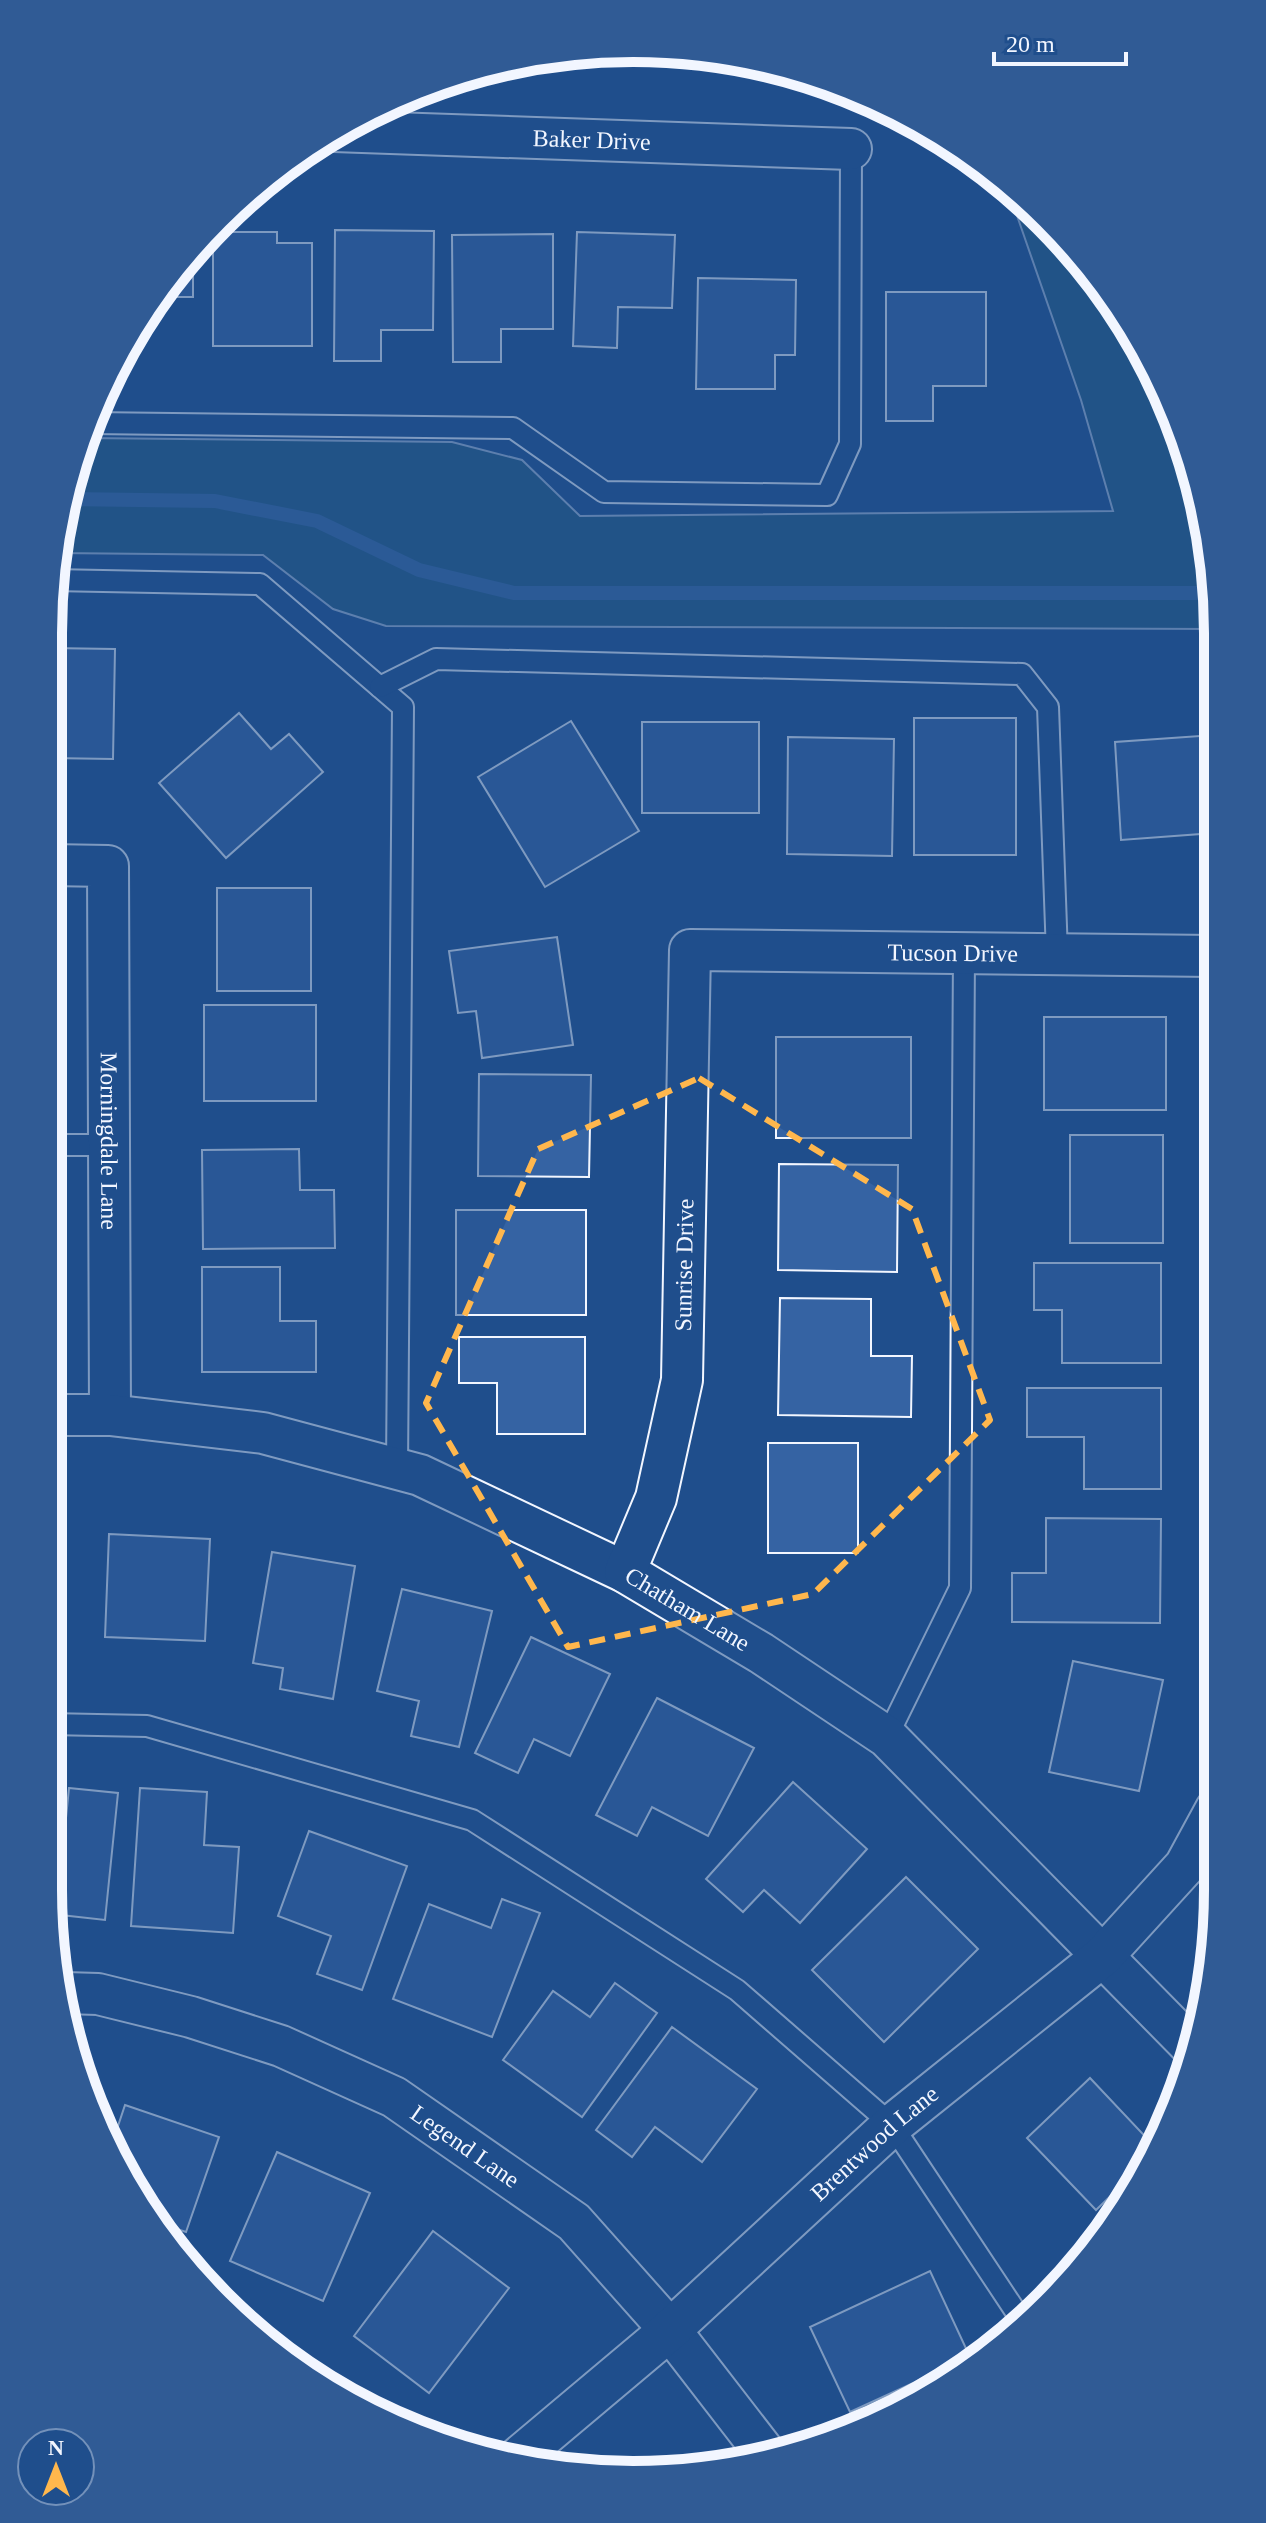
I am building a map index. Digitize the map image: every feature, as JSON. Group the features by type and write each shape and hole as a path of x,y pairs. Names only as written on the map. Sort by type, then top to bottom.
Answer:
{"street":[{"name":"Baker Drive","path":"360,132 851,149"},
{"name":"Morningdale Lane","path":"62,865 108,866 110,1415"},
{"name":"Tucson Drive","path":"690,950 1204,956"},
{"name":"Sunrise Drive","path":"625,1572 656,1498 682,1380 690,950"},
{"name":"Chatham Lane","path":"62,1415 110,1415 263,1433 420,1475 625,1572 761,1653 887,1737 1185,2039"},
{"name":"Brentwood Lane","path":"526,2451 670,2330 892,2125 1103,1956 1185,1866 1204,1831"},
{"name":"Legend Lane","path":"72,1993 98,1994 191,2017 281,2046 394,2097 574,2222 670,2330 760,2447"}],"lane":[{"path":"102,423 513,428 604,492 827,495 850,444 851,149"},
{"path":"65,580 260,584 403,707 397,1469"},
{"path":"380,687 436,659 1022,674 1048,707 1057,954"},
{"path":"887,1737 960,1588 964,953"},
{"path":"62,1145 109,1145"},
{"path":"62,1724 147,1726 472,1820 737,1990 892,2125 1016,2312"}],"highlighted area":[{"path":"699,1078 912,1209 990,1420 813,1594 568,1647 426,1403 538,1149"}],"shaded area":[{"path":"1015,209 1037,229 1086,285 1128,348 1161,414 1185,485 1193,522 1203,596 1204,629 386,626 333,609 263,555 68,553 81,485 96,438 452,442 522,460 580,516 1113,511 1081,400"}],"building":[{"path":"335,230 434,231 433,330 381,330 381,361 334,361"},
{"path":"226,232 277,232 277,243 312,243 312,346 213,346 213,247"},
{"path":"577,232 675,235 672,308 618,307 617,348 573,346"},
{"path":"553,234 553,329 501,329 501,362 453,362 452,235"},
{"path":"193,270 193,297 171,297"},
{"path":"698,278 796,280 795,355 775,355 775,389 696,389"},
{"path":"886,292 986,292 986,386 933,386 933,421 886,421"},
{"path":"62,648 115,649 113,759 62,758"},
{"path":"239,713 271,749 289,734 323,772 226,858 159,783"},
{"path":"914,718 1016,718 1016,855 914,855"},
{"path":"571,721 639,831 545,887 478,777"},
{"path":"642,722 759,722 759,813 642,813"},
{"path":"1204,736 1204,834 1121,840 1115,742"},
{"path":"788,737 894,739 892,856 787,854"},
{"path":"217,888 311,888 311,991 217,991"},
{"path":"557,937 573,1045 482,1058 476,1011 458,1013 449,951"},
{"path":"204,1005 316,1005 316,1101 204,1101"},
{"path":"1044,1017 1166,1017 1166,1110 1044,1110"},
{"path":"776,1037 911,1037 911,1138 776,1138"},
{"path":"479,1074 591,1075 589,1177 478,1176"},
{"path":"1070,1135 1163,1135 1163,1243 1070,1243"},
{"path":"299,1149 300,1190 334,1190 335,1248 203,1249 202,1150"},
{"path":"779,1164 898,1165 897,1272 778,1270"},
{"path":"456,1210 586,1210 586,1315 456,1315"},
{"path":"1034,1263 1161,1263 1161,1363 1062,1363 1062,1310 1034,1310"},
{"path":"202,1267 280,1267 280,1321 316,1321 316,1372 202,1372"},
{"path":"780,1298 871,1299 871,1356 912,1356 911,1417 778,1415"},
{"path":"459,1337 585,1337 585,1434 497,1434 497,1383 459,1383"},
{"path":"1027,1388 1161,1388 1161,1489 1084,1489 1084,1437 1027,1437"},
{"path":"768,1443 858,1443 858,1553 768,1553"},
{"path":"1046,1518 1161,1519 1160,1623 1012,1622 1012,1573 1046,1573"},
{"path":"109,1534 210,1539 205,1641 105,1637"},
{"path":"272,1552 355,1566 333,1699 280,1689 283,1668 253,1663"},
{"path":"402,1589 492,1611 459,1747 411,1736 419,1701 377,1691"},
{"path":"531,1637 610,1674 570,1756 534,1739 518,1773 475,1753"},
{"path":"1073,1661 1163,1680 1139,1791 1049,1772"},
{"path":"657,1698 754,1748 708,1836 652,1807 637,1836 596,1815"},
{"path":"793,1782 867,1849 800,1923 764,1890 743,1912 706,1879"},
{"path":"69,1788 118,1793 105,1920 63,1915 62,1828 65,1828"},
{"path":"140,1788 207,1792 204,1845 239,1847 233,1933 131,1926"},
{"path":"309,1831 407,1866 362,1990 317,1974 331,1936 278,1916"},
{"path":"906,1877 978,1949 884,2042 812,1970"},
{"path":"502,1899 540,1913 492,2037 393,1999 429,1904 491,1928"},
{"path":"615,1983 657,2013 582,2117 503,2060 553,1991 590,2017"},
{"path":"672,2027 757,2089 702,2162 655,2127 632,2157 596,2130"},
{"path":"1090,2078 1147,2139 1123,2184 1096,2210 1027,2138"},
{"path":"125,2105 219,2137 186,2232 173,2228 158,2207 116,2132"},
{"path":"277,2152 370,2193 323,2301 230,2261"},
{"path":"433,2231 509,2288 429,2393 354,2336"},
{"path":"930,2271 968,2352 943,2369 850,2412 810,2327"}],"waterway":[{"path":"78,499 215,501 317,521 419,570 514,593 1203,593"}]}
